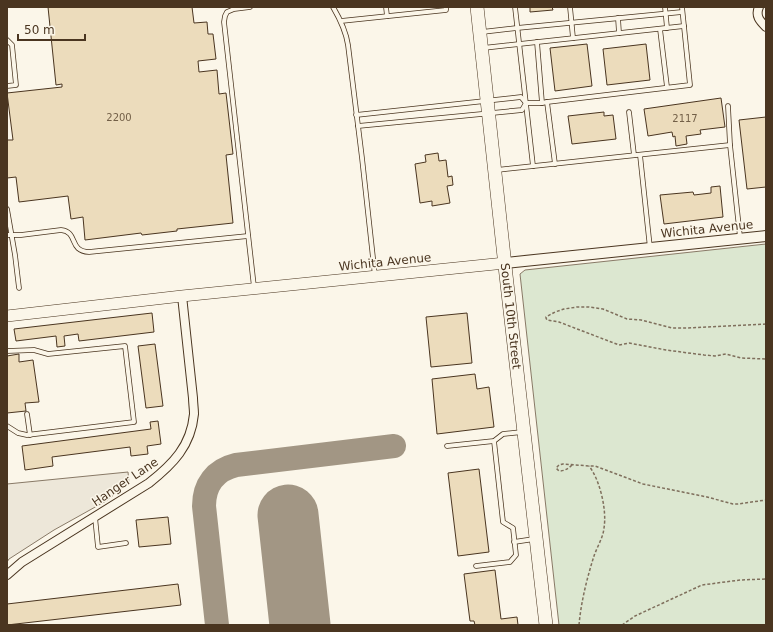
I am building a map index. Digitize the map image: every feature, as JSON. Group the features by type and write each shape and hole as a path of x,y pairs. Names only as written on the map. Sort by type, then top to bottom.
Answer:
{"main road":[{"name":"South 10th Street","path":"477,7 504,263 546,625"},
{"name":"Wichita Avenue","path":"7,316 182,296 504,263"}],"street":[{"path":"759,7 757,11 759,20 766,27"},
{"name":"Wichita Avenue","path":"504,263 766,236"},
{"name":"Hanger Lane","path":"7,576 22,562 149,483 167,468 180,454 189,434 194,414 182,296"}],"lane":[{"path":"250,7 234,9 227,12 224,22 254,289"},
{"path":"332,7 341,21 347,40 375,276"},
{"path":"386,7 387,16"},
{"path":"341,21 446,10 446,7"},
{"path":"515,7 533,166"},
{"path":"570,7 573,38"},
{"path":"665,7 667,28"},
{"path":"479,33 666,13 682,9 690,85 526,103"},
{"path":"618,18 619,33"},
{"path":"481,48 684,26"},
{"path":"660,29 667,88"},
{"path":"7,40 12,45 16,85 7,86"},
{"path":"537,42 555,164"},
{"path":"358,126 488,107 521,97 526,103"},
{"path":"356,115 488,107 522,110 526,103"},
{"path":"728,106 730,145 740,239"},
{"path":"629,112 634,155"},
{"path":"495,170 730,145"},
{"path":"640,155 650,248"},
{"path":"7,212 9,234 19,288"},
{"path":"9,234 21,235 65,230 71,234 77,248 84,252 248,236"},
{"path":"7,351 34,350 48,354 125,346 134,422 30,435 18,433 7,426"},
{"path":"27,414 30,435"},
{"path":"447,446 494,441 504,434 524,432"},
{"path":"476,566 510,562 516,555 513,528 503,522 494,441"},
{"path":"95,516 98,547 126,544"},
{"path":"514,542 536,539"}],"path":[{"path":"766,324 672,328 641,320 627,319 603,309 589,307 577,307 559,311 546,318 547,320 559,322 620,345 629,343 704,355 715,356 726,354 741,358 766,359"},
{"path":"572,465 559,472 556,468 559,465 572,465 595,466 643,484 733,504 766,500"},
{"path":"579,625 591,564 604,527 604,510 601,494 595,476 589,466"},
{"path":"622,625 635,616 702,585 740,580 766,579"}],"green space":[{"path":"766,244 766,625 559,625 520,274 525,270"}],"shaded area":[{"path":"128,472 129,483 106,501 54,530 9,559 7,562 7,484"}],"building":[{"path":"48,7 192,7 194,23 207,22 208,34 213,34 216,59 198,61 199,72 217,70 219,94 226,93 233,154 226,155 233,223 177,229 177,231 142,235 141,233 85,240 83,217 71,219 68,196 19,202 16,177 7,178 7,140 13,140 7,93 62,87 62,84 56,85"},
{"path":"530,7 552,7 553,10 530,12"},
{"path":"587,44 592,86 555,91 550,48"},
{"path":"646,44 650,80 607,85 603,49"},
{"path":"721,98 725,127 700,130 701,134 686,136 687,144 676,146 675,136 673,137 672,132 648,136 644,109"},
{"path":"604,112 604,116 613,115 616,139 572,144 568,116"},
{"path":"766,117 766,187 747,189 739,120"},
{"path":"438,153 439,161 446,160 448,177 452,176 453,185 447,186 450,203 432,206 432,201 420,203 415,164 426,162 425,155"},
{"path":"720,186 723,217 664,224 660,195 693,192 694,195 711,193 711,187"},
{"path":"152,313 154,332 79,341 78,334 64,336 65,346 57,347 56,336 16,341 14,329"},
{"path":"467,313 472,363 431,367 426,317"},
{"path":"155,344 163,406 146,408 138,346"},
{"path":"19,354 19,362 33,360 39,402 25,403 26,411 7,413 7,356"},
{"path":"475,374 477,389 489,387 494,427 437,434 432,379"},
{"path":"158,421 161,444 147,446 148,454 131,456 130,447 52,457 53,466 25,470 22,446 151,429 150,422"},
{"path":"479,469 489,552 458,556 448,473"},
{"path":"168,517 171,544 139,547 136,520"},
{"path":"495,570 501,619 517,617 518,625 475,625 474,621 470,621 464,574"},
{"path":"178,584 181,605 7,625 7,604"}],"taxiway":[{"path":"217,625 204,506 206,491 212,480 222,471 236,465 394,446"}],"runway":[{"path":"288,515 300,625"}]}
